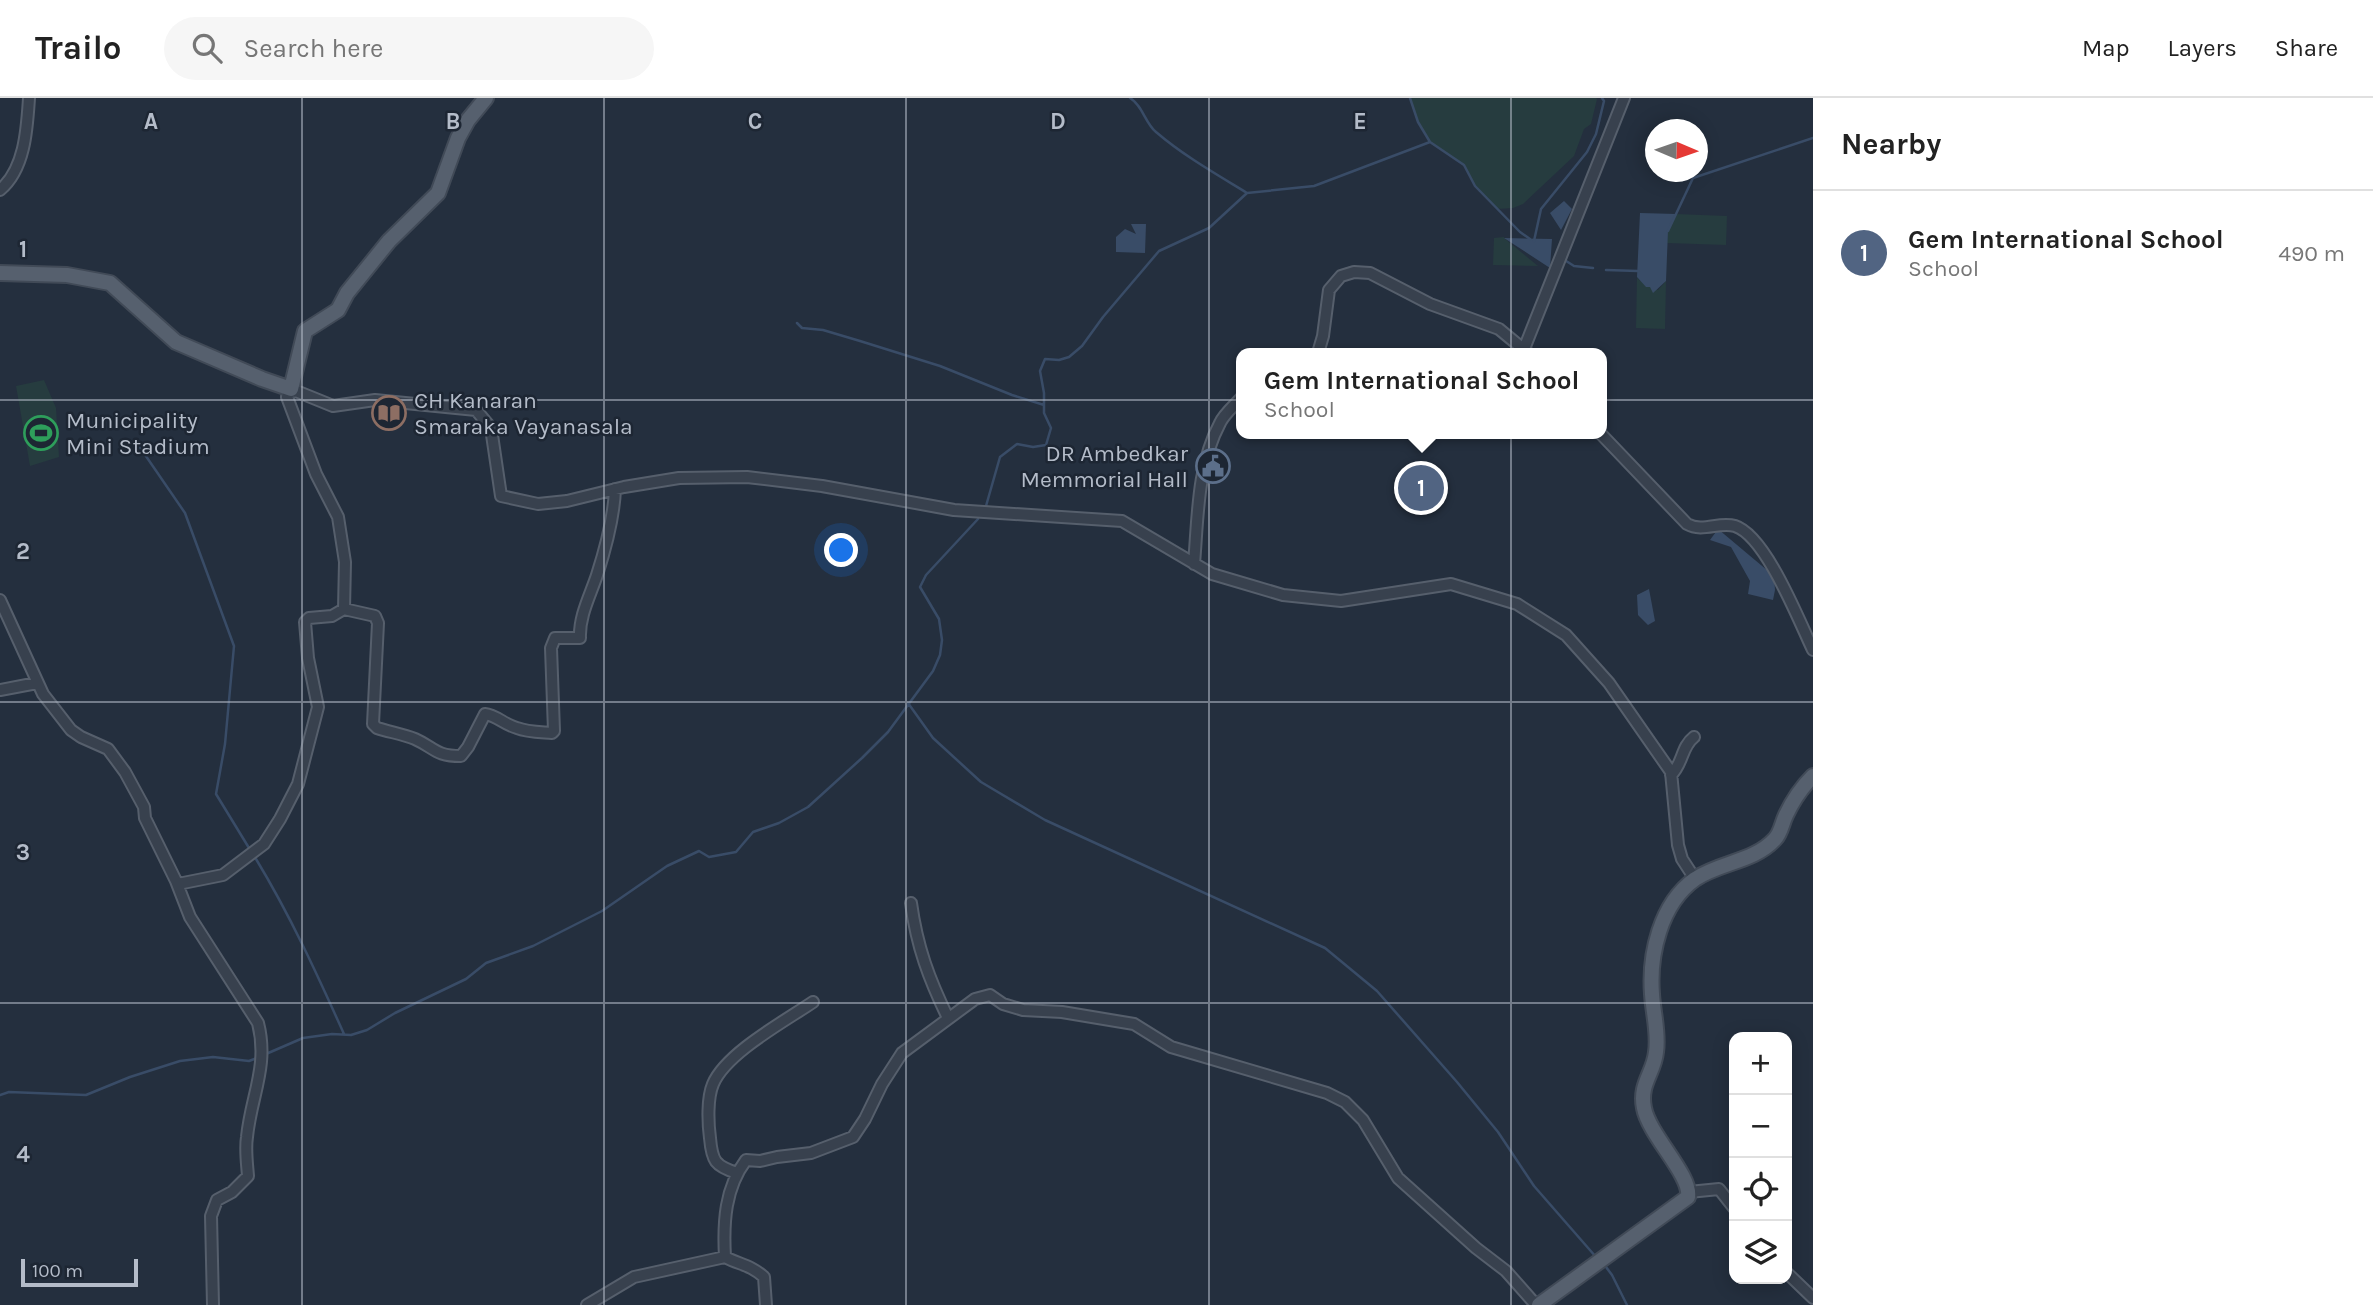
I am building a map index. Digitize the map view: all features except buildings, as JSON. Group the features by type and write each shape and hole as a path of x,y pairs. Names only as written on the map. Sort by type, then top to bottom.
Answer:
{"main road":[{"path":"0,273 67,275 110,283 176,342 291,389 305,331 338,310 347,293 389,241 438,193 457,138 486,98"},
{"path":"1537,1305 1685,1200 1689,1192 1682,1174 1659,1143 1644,1110 1644,1084 1657,1049 1651,967 1658,938 1666,915 1679,895 1695,879 1760,852 1777,837 1800,789 1813,776"}],"street":[{"path":"0,190 10,181 22,153 30,98"},
{"path":"1527,348 1624,98"},
{"path":"1319,348 1328,290 1341,276 1354,272 1370,273 1430,304 1499,329 1522,348"},
{"path":"344,609 345,562 338,517 316,474 302,438 287,397 291,389 333,406 375,400 476,411 491,428 501,496 538,504 567,501 679,478 747,477 822,486 954,510 1122,521 1212,574 1283,596 1341,601 1451,584 1517,604 1566,635 1609,683 1671,775 1678,845 1682,859 1695,879"},
{"path":"1194,564 1202,476 1207,455 1220,421 1236,403"},
{"path":"1606,439 1688,524 1704,528 1733,525 1741,528 1768,557 1813,650"},
{"path":"178,884 223,875 264,844 298,784 318,707 308,658 305,622 309,618 332,616 344,609 375,616 378,623 373,724 377,728 416,739 430,750 446,756 461,756 485,714 491,714 502,723 519,729 552,733 554,714 551,648 555,638 580,638 584,608 597,574 614,513 615,489"},
{"path":"0,600 43,694 71,730 108,749 125,772 144,807 145,818 178,884 190,917 258,1023 263,1043 259,1080 246,1138 248,1175 232,1192 217,1200 211,1216 213,1305"},
{"path":"0,690 37,683"},
{"path":"1671,775 1680,764 1686,745 1694,737"},
{"path":"911,903 921,956 948,1018"},
{"path":"725,1256 723,1229 730,1189 746,1160 760,1161 811,1153 853,1137 902,1053 975,999 990,995 1003,1004 1023,1010 1062,1012 1134,1024 1171,1048 1327,1093 1345,1102 1363,1119 1398,1178 1476,1248 1506,1271 1537,1305"},
{"path":"737,1173 722,1168 713,1158 709,1135 712,1084 733,1057 813,1002"},
{"path":"1689,1192 1719,1189 1729,1202"},
{"path":"587,1305 634,1277 725,1256 735,1262 751,1265 764,1276 766,1305"},
{"path":"1792,1278 1813,1298"}],"green space":[{"path":"1410,98 1597,99 1591,124 1584,129 1574,156 1523,204 1497,209 1475,186 1464,165 1430,142 1418,122"},
{"path":"1676,214 1727,216 1726,245 1667,243 1668,231"},
{"path":"1504,237 1538,266 1493,265 1494,238"},
{"path":"1637,277 1658,290 1666,281 1665,329 1636,328"},
{"name":"Municipality Mini Stadium","path":"44,380 56,408 59,457 30,466 16,386"}],"water":[{"path":"1564,201 1572,209 1561,230 1550,213"},
{"path":"1640,213 1676,214 1668,231 1666,281 1653,293 1650,287 1646,287 1637,277"},
{"path":"1131,224 1146,224 1145,253 1116,252 1116,237 1125,229 1136,234"},
{"path":"1504,238 1552,239 1550,268"},
{"path":"1718,529 1774,576 1773,600 1748,594 1750,581 1731,547 1710,540"},
{"path":"1649,589 1655,621 1648,625 1638,615 1637,595"}],"waterway":[{"path":"1130,98 1138,105 1152,128 1167,141 1247,193"},
{"path":"1410,98 1418,122 1430,142"},
{"path":"1534,241 1541,209 1587,152 1596,134 1604,101 1602,98"},
{"path":"1668,231 1693,178 1813,138"},
{"path":"986,506 1000,457 1017,444 1033,447 1046,445 1051,428 1044,413 1040,371 1045,359 1059,360 1069,357 1082,346 1159,251 1209,228 1247,193 1314,186 1430,142 1464,165 1475,186 1530,239"},
{"path":"1563,259 1574,266 1593,268"},
{"path":"1606,270 1638,271"},
{"path":"797,323 802,328 823,330 940,366 1044,405"},
{"path":"139,446 185,513 234,646 225,744 216,794 249,848"},
{"path":"266,1054 303,1038 332,1034 351,1035 367,1030 395,1013 466,979 486,963 533,946 602,911 667,866 699,851 709,857 736,852 753,832 779,823 808,807 888,732 933,671 940,655 942,640 939,619 920,587 926,575 978,519"},
{"path":"908,703 933,738 981,782 1045,820 1325,948 1377,991 1457,1082 1498,1132 1534,1186 1596,1257"},
{"path":"256,859 292,923 344,1034"},
{"path":"0,1095 9,1092 86,1095 180,1061 213,1057 249,1061 257,1058"},
{"path":"1606,1267 1627,1305"}],"place":[{"name":"CH Kanaran Smaraka Vayanasala","path":"389,413"},
{"name":"Municipality Mini Stadium","path":"41,433"},
{"name":"DR Ambedkar Memmorial Hall","path":"1213,466"},
{"name":"Gem International School","path":"1421,488"}]}
